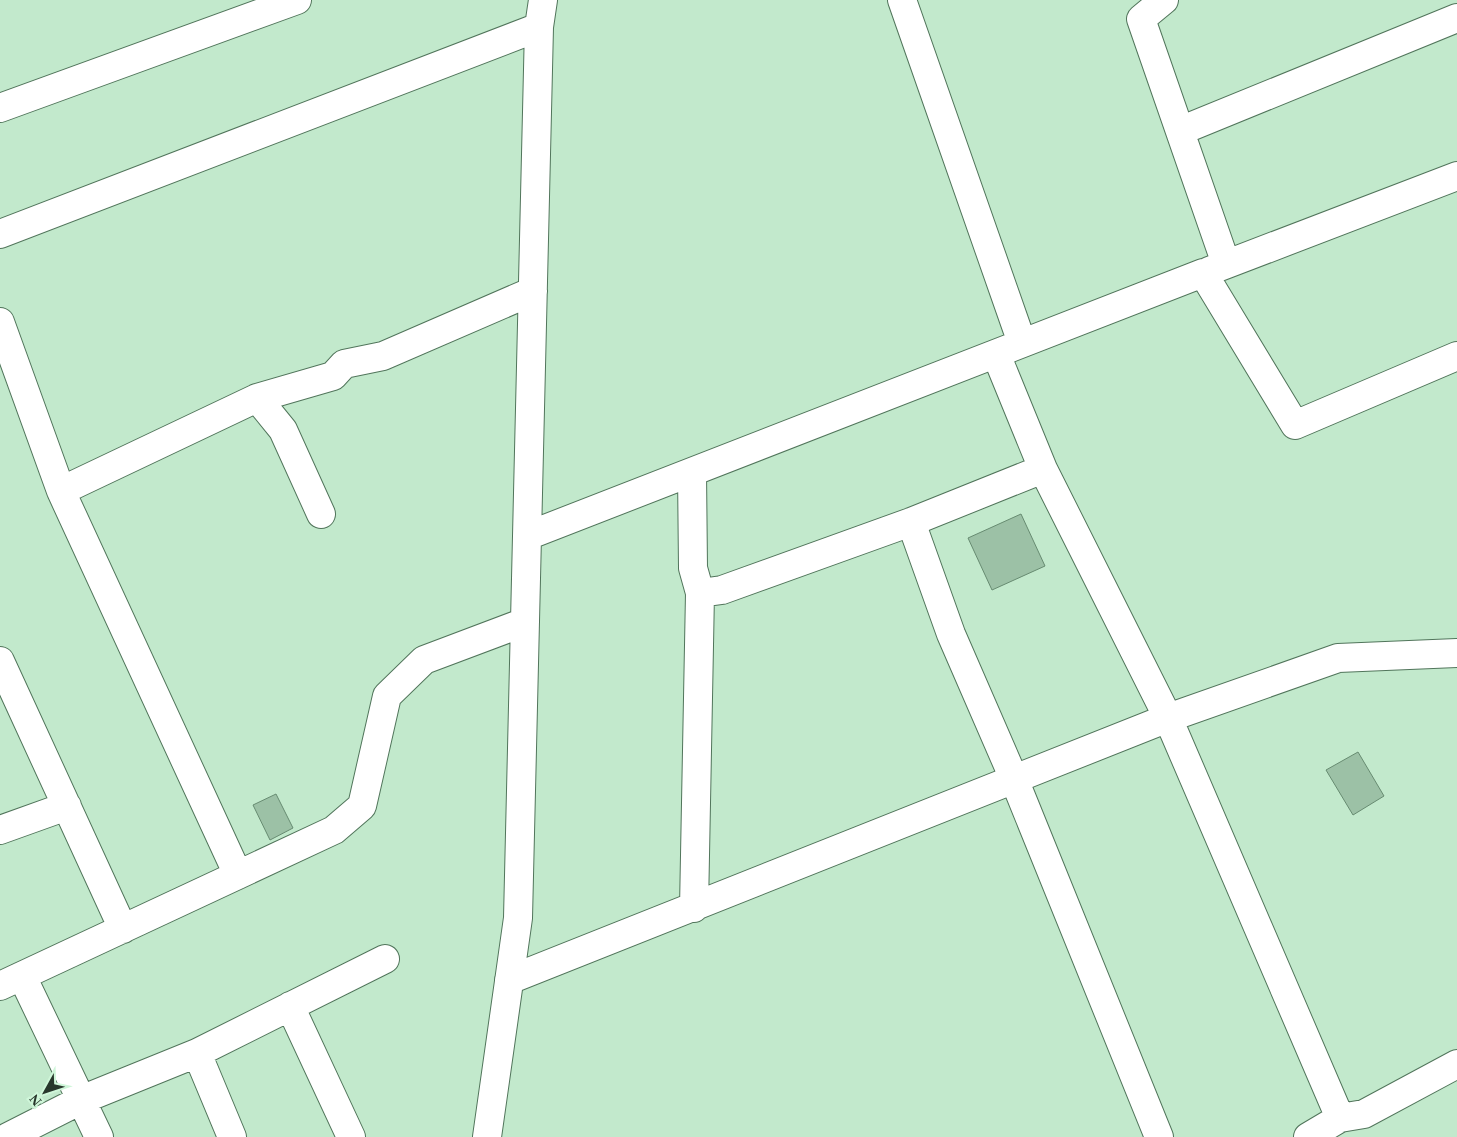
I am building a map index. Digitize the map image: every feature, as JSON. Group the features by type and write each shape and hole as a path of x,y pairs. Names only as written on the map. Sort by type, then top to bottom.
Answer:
{"street":[{"path":"0,108 297,0"},
{"path":"487,1137 518,918 539,27 542,0"},
{"path":"902,0 1022,343"},
{"path":"1164,0 1141,19 1180,132 1215,269 1295,425 1457,356"},
{"path":"1180,132 1457,18"},
{"path":"0,234 539,27"},
{"path":"527,536 1457,176"},
{"path":"61,491 257,398 333,376 344,364 384,356 533,291"},
{"path":"0,322 61,491 238,875"},
{"path":"996,354 1043,469 1168,718 1340,1118"},
{"path":"257,398 283,430 321,514"},
{"path":"700,593 722,590 911,522 1043,469"},
{"path":"692,472 693,568 700,593 694,908"},
{"path":"911,522 950,634 1014,778 1159,1137"},
{"path":"99,1137 82,1100 11,981 334,830 362,806 386,696 424,660 525,622"},
{"path":"509,980 1168,718 1338,658 1457,652"},
{"path":"0,661 123,928"},
{"path":"0,830 67,806"},
{"path":"8,1137 82,1100 197,1053 385,959"},
{"path":"290,1006 350,1137"},
{"path":"197,1053 232,1137"},
{"path":"1308,1137 1340,1118 1364,1114 1457,1064"}],"building":[{"path":"1021,514 1045,566 992,590 968,538"},
{"path":"1358,752 1384,796 1353,815 1326,770"},
{"path":"276,794 293,828 270,840 253,805"}]}
